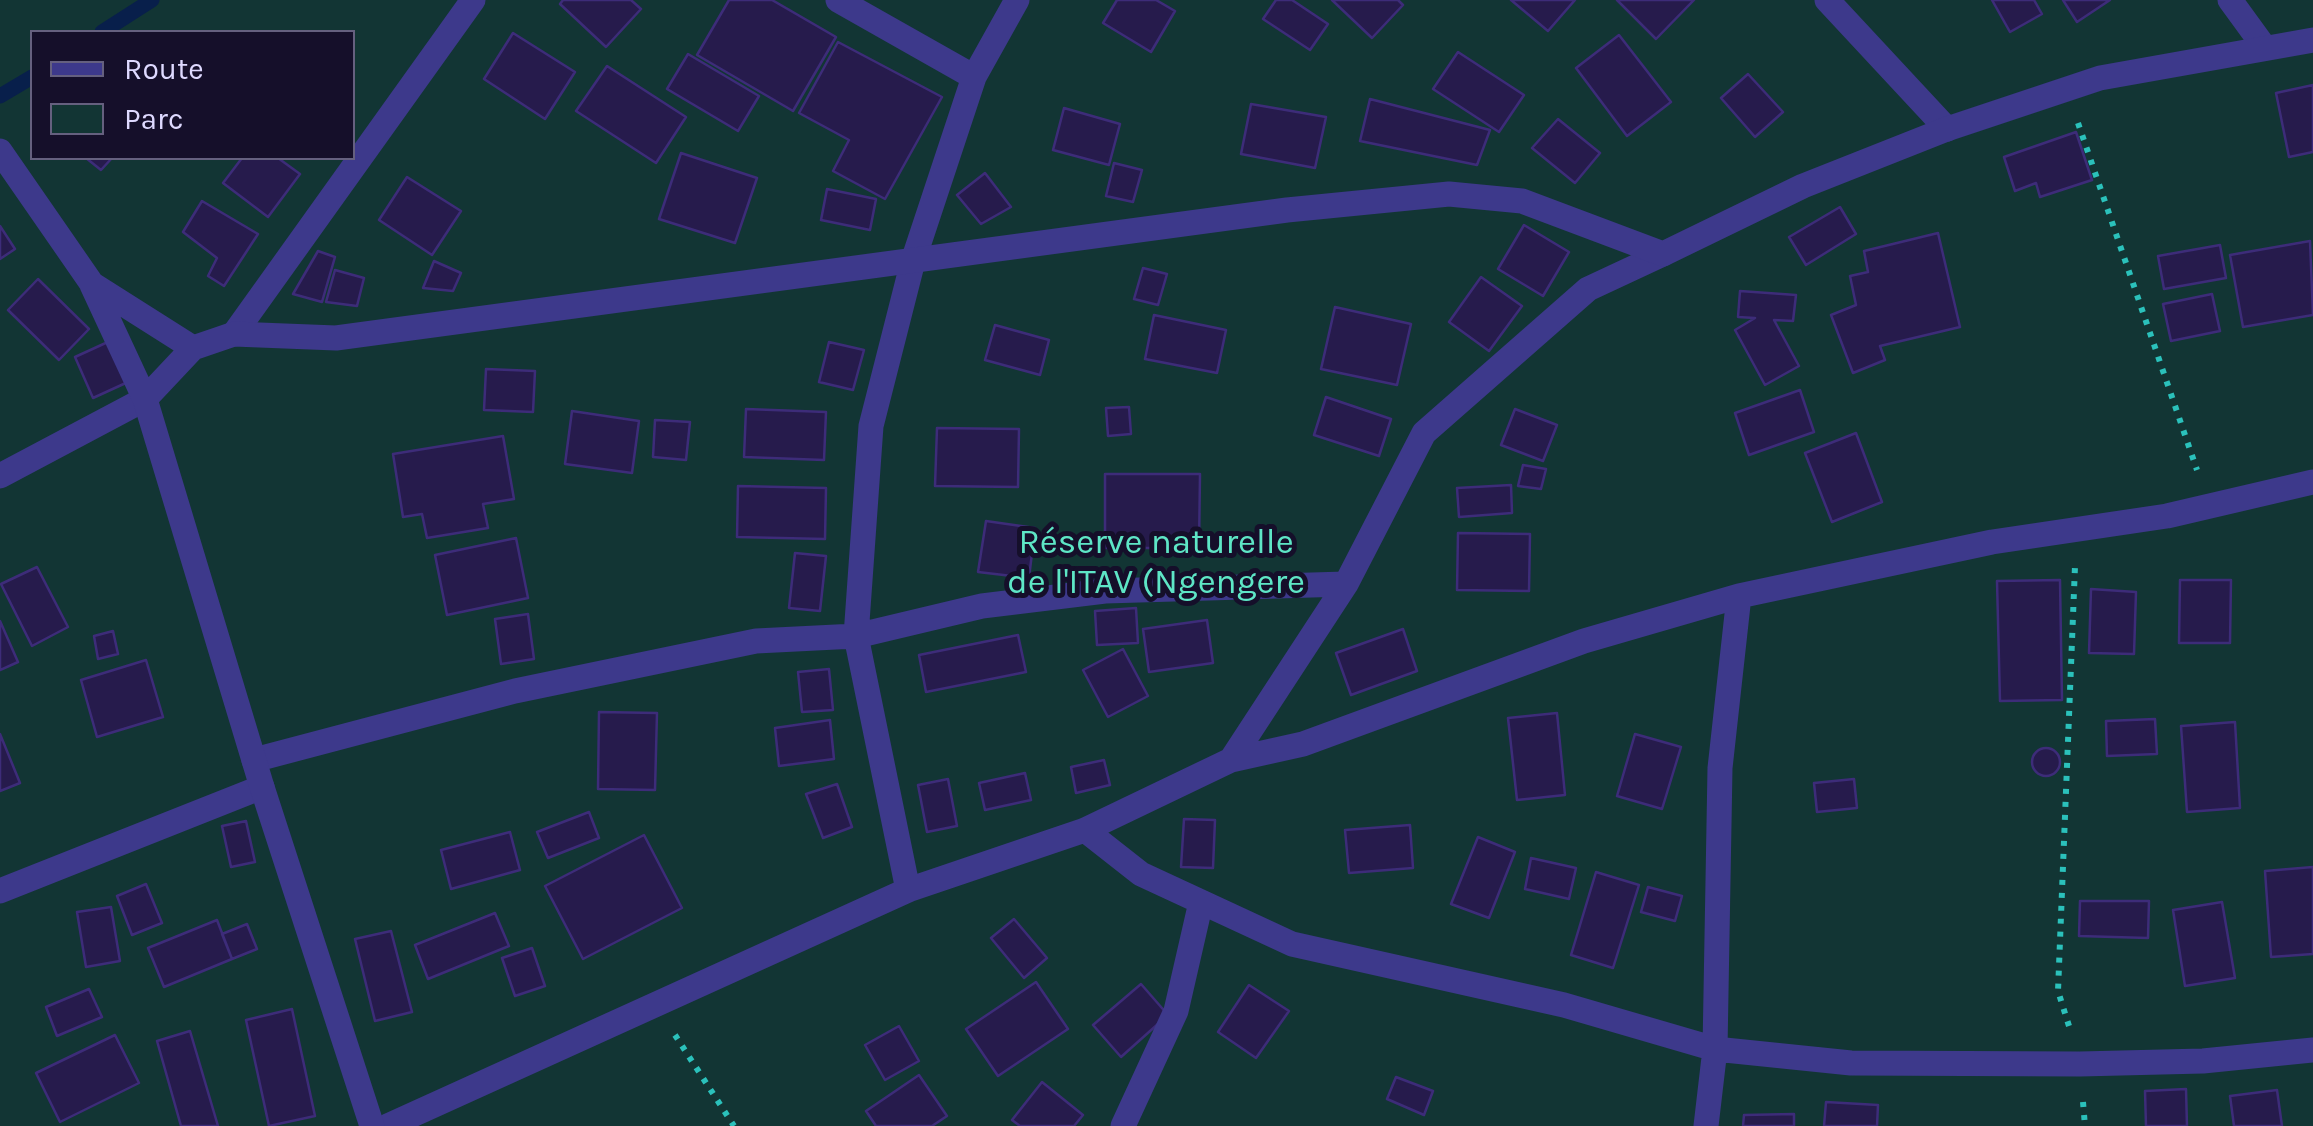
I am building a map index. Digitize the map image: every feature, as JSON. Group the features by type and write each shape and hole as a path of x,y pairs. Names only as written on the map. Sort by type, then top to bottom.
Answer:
{"street":[{"path":"234,334 473,0"},
{"path":"838,0 974,77"},
{"path":"908,890 856,636 871,426 913,261 974,77 1017,0"},
{"path":"1827,0 1947,128"},
{"path":"2230,0 2264,48"},
{"path":"1231,760 1346,584 1424,433 1588,289 1803,186 1947,128 2100,78 2313,40"},
{"path":"0,151 92,284 145,399 262,787 372,1126"},
{"path":"0,476 145,399 193,348 234,334 336,338 1287,210 1449,194 1522,201 1663,254"},
{"path":"92,284 193,348"},
{"path":"388,1126 908,890 1084,830 1231,760 1303,744 1584,641 1739,596 1992,542 2167,516 2313,482"},
{"path":"254,760 515,691 756,641 856,636 982,606 1104,591 1346,584"},
{"path":"1706,1126 1715,1049 1720,768 1739,596"},
{"path":"0,891 262,787"},
{"path":"1084,830 1141,874 1292,944 1564,1004 1715,1049 1851,1062 2080,1064 2203,1061 2313,1050"},
{"path":"1123,1126 1176,1011 1200,902"}],"path":[{"path":"2066,90 2209,504"},
{"path":"2076,530 2058,991 2080,1064 2085,1126"},
{"path":"656,1006 734,1126"}],"green space":[{"name":"Réserve naturelle de l'ITAV (Ngengere","path":"0,0 2313,0 2313,1126 0,1126"}],"building":[{"path":"563,0 631,0 641,9 606,47 560,4"},
{"path":"729,0 772,0 836,37 793,111 697,55"},
{"path":"1117,0 1156,0 1175,11 1151,52 1103,23"},
{"path":"1276,0 1292,0 1328,24 1310,50 1263,19"},
{"path":"1332,0 1398,0 1403,5 1372,38"},
{"path":"1511,0 1575,0 1548,31"},
{"path":"1617,0 1694,0 1656,39"},
{"path":"1992,0 2034,0 2042,14 2010,32"},
{"path":"2063,0 2110,0 2077,22"},
{"path":"513,33 575,72 545,119 484,79"},
{"path":"1619,35 1671,102 1627,136 1576,68"},
{"path":"838,42 942,97 885,199 833,171 849,140 799,113"},
{"path":"1458,52 1524,95 1499,132 1433,89"},
{"path":"688,54 759,96 738,131 667,89"},
{"path":"607,66 686,117 656,163 576,111"},
{"path":"1748,74 1783,112 1755,137 1721,98"},
{"path":"2313,85 2313,152 2289,157 2276,93"},
{"path":"1370,99 1490,130 1477,165 1360,141"},
{"path":"1251,104 1326,117 1315,168 1241,154"},
{"path":"1064,108 1120,124 1109,165 1053,150"},
{"path":"1558,119 1600,153 1575,183 1532,148"},
{"path":"2076,132 2092,180 2040,197 2036,183 2015,191 2004,157"},
{"path":"681,153 757,178 735,243 659,219"},
{"path":"88,160 110,160 101,170"},
{"path":"240,160 281,160 300,174 268,217 223,183"},
{"path":"1114,163 1142,170 1133,202 1106,196"},
{"path":"985,173 1011,207 981,224 957,195"},
{"path":"407,177 461,211 432,255 379,220"},
{"path":"827,189 876,199 870,230 821,220"},
{"path":"202,201 258,234 224,286 208,276 217,258 183,232"},
{"path":"1840,207 1856,234 1806,265 1789,237"},
{"path":"1524,225 1569,252 1543,296 1498,269"},
{"path":"0,226 15,249 0,259"},
{"path":"1938,233 1960,327 1880,346 1885,360 1853,373 1831,315 1856,305 1850,276 1868,272 1864,251"},
{"path":"2310,241 2313,315 2243,327 2230,255"},
{"path":"2220,245 2226,278 2164,289 2158,256"},
{"path":"318,251 335,257 322,302 293,294"},
{"path":"434,261 461,273 453,291 423,288"},
{"path":"1143,268 1167,274 1158,305 1134,299"},
{"path":"335,270 364,278 357,306 326,302"},
{"path":"1481,277 1522,306 1489,351 1449,322"},
{"path":"38,279 89,329 59,360 8,310"},
{"path":"1740,291 1796,295 1793,321 1774,320 1799,366 1765,385 1735,330 1755,318 1738,317"},
{"path":"2212,294 2220,331 2171,341 2163,304"},
{"path":"1335,307 1411,324 1397,385 1321,369"},
{"path":"1154,315 1226,330 1217,373 1145,359"},
{"path":"995,325 1049,340 1040,375 985,360"},
{"path":"110,341 128,382 93,398 75,357"},
{"path":"829,342 864,350 853,390 819,382"},
{"path":"486,369 535,371 533,412 484,410"},
{"path":"1800,390 1814,432 1749,455 1735,413"},
{"path":"1326,397 1391,419 1379,456 1314,435"},
{"path":"1129,407 1131,434 1108,436 1106,408"},
{"path":"746,409 826,412 824,460 744,457"},
{"path":"1515,409 1557,425 1543,461 1501,445"},
{"path":"572,411 639,421 632,473 565,464"},
{"path":"655,420 690,422 686,460 653,457"},
{"path":"937,428 1019,429 1018,487 935,486"},
{"path":"1856,433 1882,502 1832,522 1805,453"},
{"path":"503,436 514,499 483,504 488,528 427,538 422,514 403,517 393,454"},
{"path":"1523,465 1546,469 1541,489 1518,486"},
{"path":"1105,474 1200,474 1199,548 1105,548"},
{"path":"1511,485 1512,513 1459,517 1457,488"},
{"path":"738,486 826,488 825,539 737,537"},
{"path":"986,521 1035,528 1029,578 978,572"},
{"path":"1458,533 1530,534 1529,591 1457,590"},
{"path":"516,538 528,598 447,615 435,555"},
{"path":"795,553 826,556 820,611 789,608"},
{"path":"37,567 68,627 32,646 1,584"},
{"path":"2060,580 2062,700 2000,701 1997,581"},
{"path":"2180,580 2231,580 2230,643 2179,643"},
{"path":"2091,589 2136,592 2134,654 2089,653"},
{"path":"1136,608 1138,643 1097,645 1095,611"},
{"path":"528,614 534,659 501,664 495,619"},
{"path":"1207,620 1213,663 1149,672 1143,629"},
{"path":"0,621 18,662 0,670"},
{"path":"1403,629 1417,671 1351,695 1336,653"},
{"path":"113,631 118,654 98,659 94,636"},
{"path":"1018,635 1026,672 926,692 919,655"},
{"path":"1123,649 1148,696 1108,717 1083,670"},
{"path":"146,660 163,717 97,737 81,680"},
{"path":"829,669 833,710 802,712 798,672"},
{"path":"599,712 657,713 655,790 598,789"},
{"path":"1557,713 1565,795 1517,800 1508,718"},
{"path":"2155,719 2157,754 2107,756 2106,721"},
{"path":"830,720 834,759 779,766 775,728"},
{"path":"2235,722 2240,808 2187,812 2181,726"},
{"path":"0,734 20,783 0,791"},
{"path":"1635,734 1681,747 1662,809 1617,796"},
{"path":"2046,748 2056,752 2060,762 2056,772 2046,776 2036,772 2032,762 2036,752"},
{"path":"1104,760 1110,785 1076,793 1071,767"},
{"path":"1025,773 1031,800 985,810 979,783"},
{"path":"948,779 957,826 927,832 918,785"},
{"path":"1854,779 1857,808 1817,812 1814,783"},
{"path":"837,784 852,827 823,838 806,794"},
{"path":"589,812 599,838 548,858 537,832"},
{"path":"1184,819 1215,820 1213,868 1181,867"},
{"path":"246,821 255,862 231,867 222,826"},
{"path":"1410,825 1413,868 1349,873 1345,830"},
{"path":"510,832 520,870 451,889 441,850"},
{"path":"644,835 682,908 583,959 545,886"},
{"path":"1478,837 1515,852 1489,918 1451,904"},
{"path":"1531,858 1576,868 1569,899 1525,889"},
{"path":"2313,867 2313,954 2271,957 2265,871"},
{"path":"1596,872 1639,885 1613,968 1571,955"},
{"path":"146,884 162,923 132,935 117,896"},
{"path":"1648,887 1682,896 1675,921 1641,912"},
{"path":"2080,901 2149,901 2148,938 2079,936"},
{"path":"2222,902 2235,978 2185,986 2173,910"},
{"path":"111,907 120,961 86,967 77,912"},
{"path":"495,913 509,946 428,979 415,945"},
{"path":"1014,919 1047,958 1024,978 991,938"},
{"path":"217,920 232,959 164,987 148,948"},
{"path":"247,924 257,949 232,959 222,934"},
{"path":"391,931 412,1012 375,1021 355,939"},
{"path":"532,948 545,986 515,996 502,958"},
{"path":"1036,982 1068,1029 998,1076 966,1029"},
{"path":"1141,984 1168,1015 1121,1057 1093,1025"},
{"path":"1249,985 1289,1011 1256,1058 1218,1032"},
{"path":"89,989 102,1017 57,1036 46,1007"},
{"path":"292,1009 315,1116 269,1126 246,1020"},
{"path":"899,1026 919,1061 885,1080 865,1045"},
{"path":"190,1031 218,1126 181,1126 157,1041"},
{"path":"115,1035 139,1083 60,1122 36,1073"},
{"path":"919,1075 947,1116 932,1126 876,1126 866,1111"},
{"path":"1396,1077 1433,1091 1424,1115 1387,1099"},
{"path":"1042,1082 1083,1115 1074,1126 1020,1126 1012,1120"},
{"path":"2186,1089 2187,1126 2146,1126 2145,1091"},
{"path":"2277,1090 2282,1126 2234,1126 2230,1096"},
{"path":"1826,1102 1878,1105 1877,1126 1824,1126"},
{"path":"1794,1114 1794,1126 1743,1126 1744,1115"}],"waterway":[{"path":"105,30 152,0"},
{"path":"0,96 30,78"}]}
